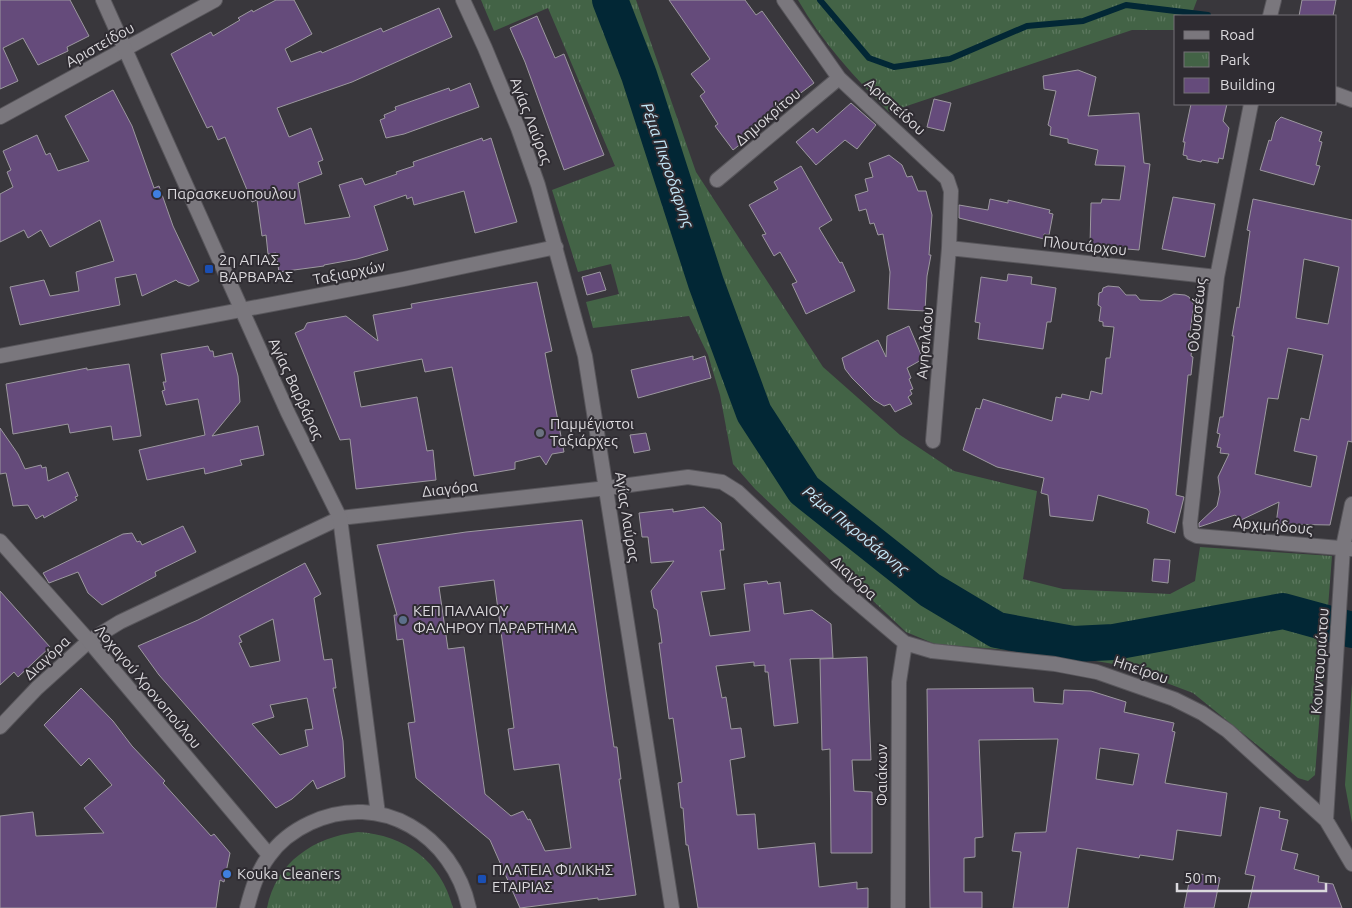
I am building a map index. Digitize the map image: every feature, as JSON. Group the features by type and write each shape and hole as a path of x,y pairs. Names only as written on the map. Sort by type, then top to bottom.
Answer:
{"street":[{"name":"Αγίας Βαρβάρας","path":"103,0 242,310 340,518 378,814"},
{"name":"Αριστείδου","path":"0,118 215,0"},
{"name":"Αγίας Λαύρας","path":"463,0 486,48 518,128 556,247 585,356 672,908"},
{"name":"Αριστείδου","path":"784,0 839,78 948,179 951,191 949,248"},
{"path":"1270,15 1274,0"},
{"name":"Δημοκρίτου","path":"717,180 839,78"},
{"path":"1337,94 1352,100"},
{"name":"Οδυσσέως","path":"1191,533 1190,523 1217,277 1251,105"},
{"name":"Ταξιαρχών","path":"0,356 556,247"},
{"name":"Πλουτάρχου","path":"949,248 1217,277"},
{"name":"Αγησιλάου","path":"933,441 949,248"},
{"name":"Διαγόρα","path":"0,727 37,688 89,641 120,622 340,518 688,477 722,482 738,492 839,587 905,643"},
{"name":"Κουντουριώτου","path":"1326,820 1341,596 1352,504"},
{"name":"Αρχιμήδους","path":"1191,533 1197,536 1347,548"},
{"name":"Λοχαγού Χρονοπούλου","path":"0,541 89,641 270,855"},
{"name":"Ηπείρου","path":"905,643 932,651 1055,664 1097,672 1174,699 1202,713 1228,730 1326,820 1352,864"},
{"name":"Φαιάκων","path":"898,908 899,682 905,643"},
{"path":"247,908 254,882 270,855 295,832 319,819 339,814 378,814 415,828 430,839 453,865 463,885 469,908"}],"green space":[{"path":"481,0 636,0 696,172 823,367 900,435 954,471 1037,491 1023,579 1063,589 1170,594 1195,581 1200,547 1332,556 1315,775 1308,781 1298,778 1193,693 1119,665 1056,654 935,644 906,632 755,489 733,464 720,395 708,355 689,316 593,328 586,302 619,294 611,264 578,272 552,190 615,166 548,8 494,31"},
{"path":"798,0 1197,0 1191,15 1174,15 1174,30 1132,30 889,112 840,59"},
{"path":"1352,683 1352,823 1345,785"},
{"path":"358,832 375,834 391,839 406,845 419,854 440,877 453,908 267,908 279,877 299,855 312,846 326,840"}],"building":[{"path":"0,0 70,0 89,36 67,47 68,51 38,65 23,38 3,48 18,81 0,89"},
{"path":"276,0 294,0 312,34 285,49 291,62 321,51 322,53 381,28 383,32 439,8 452,37 352,82 277,108 289,137 311,128 323,160 318,162 322,174 298,183 305,224 350,217 339,185 362,178 365,185 414,166 413,162 482,138 483,141 491,138 517,222 475,233 464,191 414,205 412,197 407,199 406,195 374,206 388,250 324,266 279,272 276,253 268,254 266,235 262,236 257,200 252,202 225,137 218,140 212,126 207,128 171,54 211,32 213,36 240,20 238,18 252,10 253,12"},
{"path":"669,0 745,0 756,15 762,11 814,83 753,129 756,132 733,150 715,126 718,124 700,96 705,92 691,74 710,59"},
{"path":"1302,0 1336,0 1333,15 1299,15"},
{"path":"537,16 555,58 564,54 604,155 564,170 525,62 510,28"},
{"path":"1078,70 1096,77 1088,116 1139,113 1144,163 1150,164 1139,250 1090,246 1091,203 1101,203 1102,199 1120,200 1125,166 1095,165 1098,150 1068,143 1068,139 1050,135 1051,127 1048,125 1056,91 1044,89 1043,76"},
{"path":"470,83 479,107 404,134 386,138 380,120 385,118 384,115 396,110 395,107 449,88 450,91"},
{"path":"113,90 132,126 154,188 159,186 173,226 199,281 189,286 176,280 142,296 136,274 115,278 120,305 20,325 10,287 44,280 50,296 79,291 76,272 114,261 100,220 50,247 41,230 28,238 24,230 0,242 0,194 13,187 7,172 11,170 3,151 37,135 46,155 50,153 58,171 89,161 65,116"},
{"path":"934,99 951,103 944,131 927,127"},
{"path":"851,103 876,125 857,149 845,140 816,165 796,142 813,128 817,133"},
{"path":"1191,105 1227,105 1223,121 1229,128 1223,159 1219,158 1218,163 1187,159 1187,156 1183,155 1185,142 1183,142"},
{"path":"1281,117 1322,132 1319,141 1322,142 1316,165 1320,166 1314,185 1260,170 1276,122"},
{"path":"889,155 902,165 907,177 912,176 918,191 926,191 932,215 929,255 931,255 927,276 925,311 888,309 890,272 883,234 878,235 874,223 870,224 866,209 859,211 855,195 868,191 865,179 873,177 869,163"},
{"path":"801,166 832,220 819,228 840,263 842,262 855,291 806,314 792,284 797,282 780,252 774,256 762,235 766,234 749,205 778,189 774,182"},
{"path":"1173,197 1215,204 1205,257 1162,249"},
{"path":"990,199 1008,203 1008,200 1050,210 1049,213 1053,214 1049,235 1044,234 1044,239 959,218 959,205 988,210"},
{"path":"1253,199 1352,220 1352,442 1348,441 1330,525 1276,524 1279,502 1241,520 1235,515 1199,527 1199,523 1217,506 1220,492 1218,477 1229,454 1220,453 1221,448 1217,447 1220,434 1217,433 1220,417 1223,417 1234,336 1232,336 1237,307 1239,308 1250,231 1247,230","holes":["1304,259 1339,267 1328,324 1296,318","1288,348 1323,355 1309,420 1301,418 1294,451 1317,456 1311,487 1255,474 1268,398 1278,399"]},
{"path":"600,272 606,290 587,295 582,277"},
{"path":"1008,274 1032,277 1031,284 1056,288 1051,322 1047,322 1043,349 978,339 980,323 975,322 981,277 1007,281"},
{"path":"537,282 552,351 545,353 564,452 552,454 546,465 540,456 515,462 515,469 474,476 452,367 425,372 422,359 354,372 361,407 417,397 427,451 433,450 436,480 356,489 350,439 340,440 295,333 304,329 307,323 346,316 378,341 373,315 412,308 411,304"},
{"path":"1108,286 1119,287 1126,295 1136,295 1140,300 1161,301 1174,294 1185,295 1189,297 1194,305 1189,339 1193,340 1191,356 1193,357 1191,375 1188,375 1176,495 1184,497 1175,533 1147,523 1149,512 1147,509 1098,495 1093,521 1050,516 1048,495 1041,493 1044,478 997,467 963,450 976,408 980,409 983,399 1052,421 1056,397 1061,398 1062,394 1089,400 1091,391 1102,394 1106,358 1110,358 1114,327 1103,326 1103,322 1099,321 1101,307 1098,305 1099,293"},
{"path":"909,326 923,359 907,368 913,389 910,390 912,394 908,397 912,404 895,412 890,404 884,406 874,400 852,378 845,369 842,358 878,340 886,357 887,336"},
{"path":"208,346 210,351 213,351 214,357 232,353 238,376 240,402 212,436 258,426 264,455 240,460 242,465 205,474 204,468 147,480 139,450 205,435 198,399 166,405 162,391 165,390 163,382 166,382 161,354"},
{"path":"693,356 693,360 705,356 711,378 638,398 631,370"},
{"path":"129,364 141,436 113,440 111,426 70,433 68,424 13,434 6,384 87,368 87,370"},
{"path":"0,428 18,454 25,469 41,465 42,468 46,467 48,481 68,472 78,496 75,497 77,500 44,518 43,515 36,519 28,505 13,506 6,473 0,474"},
{"path":"646,433 650,450 634,453 630,435"},
{"path":"704,507 721,523 724,550 720,550 725,589 701,592 710,636 750,631 744,584 767,581 768,584 780,582 784,614 812,610 831,624 833,658 790,659 798,723 774,726 768,672 765,672 765,665 754,666 754,662 716,666 722,698 726,697 731,729 741,728 745,757 730,760 737,815 755,814 758,849 815,843 819,887 857,882 857,889 868,888 868,908 698,908 688,845 686,845 683,808 681,808 678,783 682,782 673,718 669,719 659,643 662,643 657,610 654,608 651,591 674,561 651,563 648,537 642,537 639,513 673,509 673,512"},
{"path":"582,520 614,747 617,747 621,779 619,779 636,895 520,908 490,840 416,778 408,723 415,722 403,639 397,640 394,615 397,615 377,545 466,532","holes":["494,580 514,728 508,729 514,770 559,764 571,848 545,851 530,819 528,820 523,811 511,816 485,794 464,647 448,649 439,587"]},
{"path":"183,526 196,552 155,572 156,576 102,605 88,593 78,572 49,583 43,573 123,534 132,533 137,542 140,541 142,545"},
{"path":"1154,559 1170,560 1168,583 1152,581"},
{"path":"305,563 321,594 314,598 324,660 332,659 336,688 333,688 343,741 345,777 317,789 313,780 292,799 276,808 159,675 138,646 198,620","holes":["273,619 280,661 250,667 239,643 242,642 239,636","307,698 313,729 305,730 308,746 280,755 252,724 274,717 270,705"]},
{"path":"0,591 50,647 18,677 14,672 0,685"},
{"path":"867,657 871,760 852,760 854,791 872,792 872,853 831,853 830,749 822,750 820,659"},
{"path":"81,688 113,721 132,746 165,781 163,783 211,836 214,834 230,853 224,882 220,880 216,908 0,908 0,816 33,812 36,836 104,833 84,808 112,785 89,758 81,766 44,725"},
{"path":"1033,688 1034,702 1063,704 1064,690 1091,691 1126,702 1124,712 1174,723 1172,731 1175,732 1165,783 1227,793 1221,836 1177,830 1173,860 1140,855 1139,858 1077,848 1068,908 1013,908 1021,852 1012,851 1015,833 1046,832 1058,739 979,740 983,837 975,838 975,857 964,858 964,892 982,892 982,908 930,908 927,689","holes":["1100,748 1139,754 1133,785 1096,779"]},
{"path":"1260,807 1280,811 1279,818 1288,820 1281,850 1298,854 1294,869 1319,876 1318,882 1333,884 1342,908 1248,908 1255,876 1245,874"},
{"path":"1191,872 1220,878 1214,908 1184,908"}],"waterway":[{"name":"Ρέμα Πικροδάφνης","path":"610,0 639,75 706,283 754,413 804,490 930,590 997,630 1073,644 1114,642 1283,611 1352,630"},
{"path":"820,0 869,58 894,67 950,59 1027,26 1083,21 1126,5 1208,15"}],"place":[{"name":"Παρασκευοπουλου","path":"157,194"},
{"name":"2η ΑΓΙΑΣ ΒΑΡΒΑΡΑΣ","path":"209,269"},
{"name":"Παμμέγιστοι Ταξιάρχες","path":"540,433"},
{"name":"ΚΕΠ ΠΑΛΑΙΟΥ ΦΑΛΗΡΟΥ ΠΑΡΑΡΤΗΜΑ","path":"403,620"},
{"name":"Kouka Cleaners","path":"227,874"},
{"name":"ΠΛΑΤΕΙΑ ΦΙΛΙΚΗΣ ΕΤΑΙΡΙΑΣ","path":"482,879"}]}
